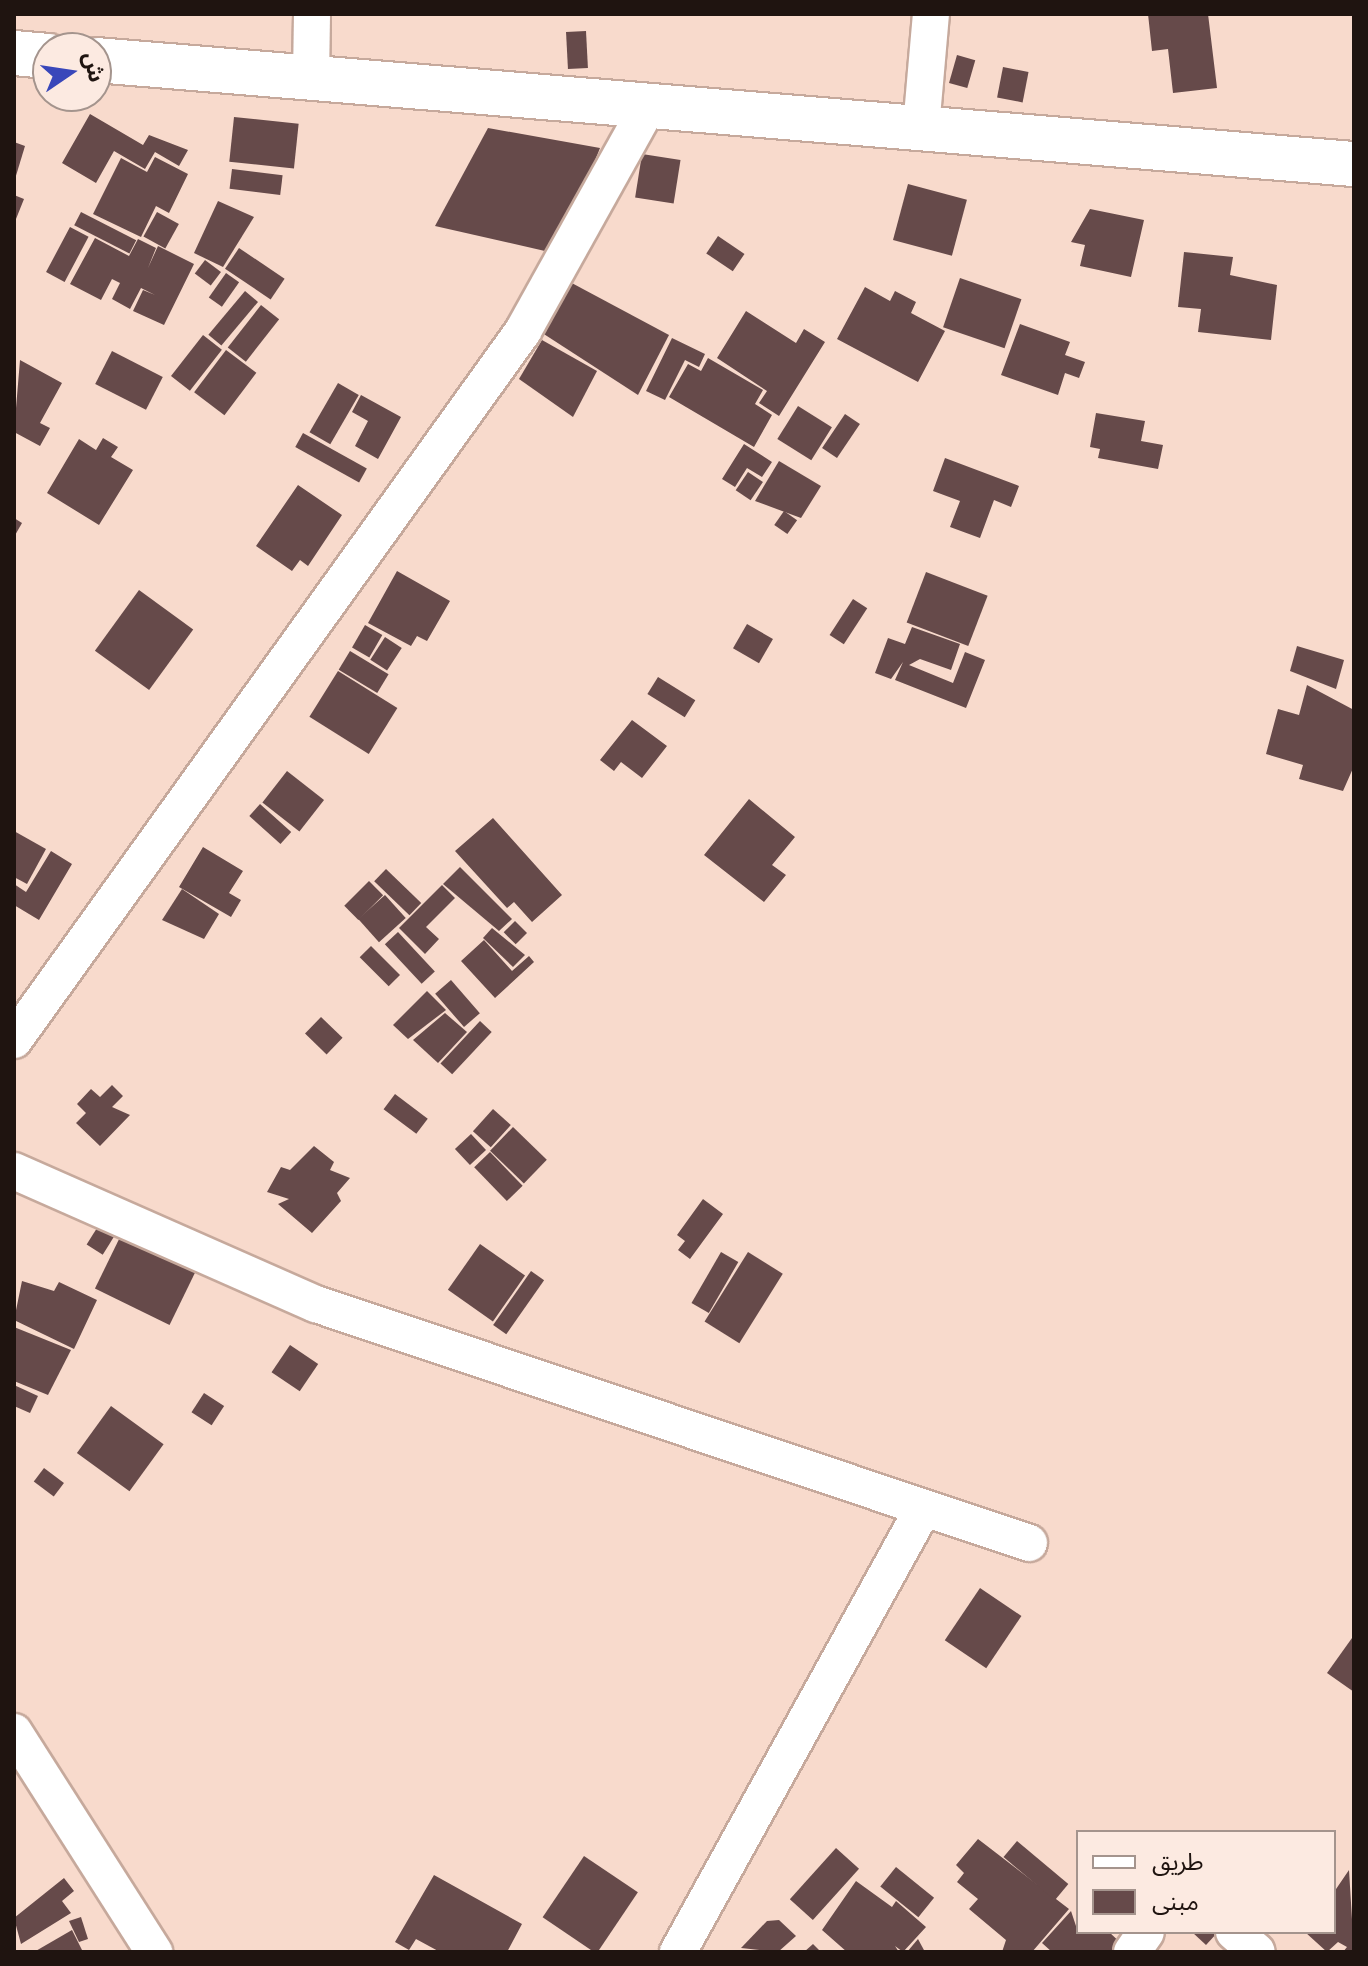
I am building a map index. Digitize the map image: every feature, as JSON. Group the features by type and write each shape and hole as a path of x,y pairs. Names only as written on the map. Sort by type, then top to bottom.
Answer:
{"street":[{"path":"311,78 312,14"},
{"path":"921,128 931,14"},
{"path":"112,61 1354,164"},
{"path":"14,1040 523,331 648,106"},
{"path":"14,1171 316,1304 1029,1543"},
{"path":"678,1952 923,1509"},
{"path":"14,1732 154,1952"},
{"path":"1132,1952 1145,1934"},
{"path":"1236,1934 1257,1952"}],"building":[{"path":"1148,14 1208,14 1217,88 1173,93 1168,49 1152,51"},
{"path":"586,31 588,68 568,69 566,32"},
{"path":"957,55 975,60 967,88 949,83"},
{"path":"1003,67 1029,72 1023,102 997,97"},
{"path":"90,114 143,145 149,135 188,150 179,166 155,152 145,169 114,151 96,183 62,163"},
{"path":"234,117 299,124 294,169 229,162"},
{"path":"488,128 600,148 558,254 435,226"},
{"path":"14,142 25,146 15,179 14,179"},
{"path":"642,154 681,160 674,204 635,197"},
{"path":"155,157 188,174 169,213 156,206 141,237 93,214 121,158 147,172"},
{"path":"232,169 283,175 280,195 230,189"},
{"path":"908,184 967,200 952,256 893,240"},
{"path":"14,195 24,199 14,224"},
{"path":"218,201 254,217 223,267 194,253"},
{"path":"1090,209 1144,220 1131,277 1080,266 1085,245 1071,242"},
{"path":"81,212 136,240 129,254 74,225"},
{"path":"157,212 179,224 165,249 143,236"},
{"path":"70,227 89,237 65,282 46,272"},
{"path":"718,236 745,254 733,271 706,253"},
{"path":"95,238 129,256 138,239 156,248 148,268 158,246 194,264 164,325 133,311 143,290 155,295 141,288 130,309 112,299 120,283 112,279 101,300 70,284"},
{"path":"239,248 285,279 271,299 225,269"},
{"path":"1184,252 1233,257 1230,275 1277,285 1271,340 1198,332 1201,309 1178,307"},
{"path":"205,260 221,272 211,286 195,274"},
{"path":"226,273 239,282 222,307 209,298"},
{"path":"960,278 1021,299 1005,348 943,327"},
{"path":"568,281 669,335 638,395 533,327"},
{"path":"865,287 890,301 895,291 916,302 911,313 945,331 918,382 837,339"},
{"path":"245,291 258,302 221,346 208,335"},
{"path":"261,305 279,319 246,362 228,348"},
{"path":"746,311 796,343 804,329 825,342 779,416 759,403 767,391 717,358"},
{"path":"1020,324 1070,342 1065,355 1085,362 1079,378 1065,373 1058,395 1001,375"},
{"path":"203,335 222,350 190,391 171,376"},
{"path":"672,338 705,354 699,367 685,360 665,400 646,391"},
{"path":"542,340 597,371 573,417 519,379"},
{"path":"226,350 256,373 224,415 194,392"},
{"path":"112,351 163,377 146,410 95,384"},
{"path":"708,358 763,390 755,404 772,415 754,447 669,397 688,364 701,371"},
{"path":"20,360 62,383 40,423 50,428 40,446 14,432"},
{"path":"338,383 359,395 330,444 310,432"},
{"path":"361,395 401,417 378,459 355,446 368,421 352,412"},
{"path":"798,406 832,427 811,460 777,439"},
{"path":"1096,413 1145,421 1141,441 1163,445 1158,469 1098,458 1100,449 1090,447"},
{"path":"845,414 860,424 837,458 822,448"},
{"path":"303,433 367,468 359,482 295,447"},
{"path":"103,438 118,447 111,457 133,470 99,525 47,493 79,439 96,450"},
{"path":"744,444 772,462 762,477 747,468 735,487 722,479"},
{"path":"945,458 1019,486 1011,507 994,500 980,538 950,527 960,501 933,491"},
{"path":"779,461 821,486 801,518 755,501"},
{"path":"748,472 763,482 751,500 736,490"},
{"path":"298,485 342,515 308,566 300,560 292,571 256,546"},
{"path":"784,511 797,520 787,534 774,525"},
{"path":"14,518 22,523 14,537"},
{"path":"397,571 450,601 427,641 417,636 411,646 368,623"},
{"path":"926,572 988,596 968,646 907,622"},
{"path":"139,590 193,629 149,690 95,651"},
{"path":"853,599 867,608 844,644 830,635"},
{"path":"747,624 773,639 759,663 733,648"},
{"path":"365,625 382,635 369,658 352,648"},
{"path":"912,627 960,644 951,670 920,659 909,665 953,683 965,652 985,660 966,708 895,680 903,662 891,679 875,673 888,638 905,644"},
{"path":"385,637 402,648 387,671 370,660"},
{"path":"1297,646 1344,660 1336,689 1290,671"},
{"path":"350,651 389,674 377,693 339,670"},
{"path":"338,671 397,708 369,754 309,717"},
{"path":"658,677 695,700 685,717 647,694"},
{"path":"1307,685 1354,710 1354,766 1343,791 1299,779 1303,765 1266,754 1278,709 1299,715"},
{"path":"632,720 667,746 642,778 621,762 614,771 600,760"},
{"path":"287,771 324,800 299,831 262,803"},
{"path":"749,799 795,837 772,865 786,875 764,902 704,855"},
{"path":"260,804 291,832 281,844 249,816"},
{"path":"493,818 562,895 532,922 514,902 507,908 455,851"},
{"path":"14,831 46,849 27,884 14,877"},
{"path":"203,847 243,871 229,893 241,900 231,917 179,887"},
{"path":"51,851 72,864 39,920 14,905 14,884 26,892"},
{"path":"460,867 512,919 499,931 443,884"},
{"path":"386,869 421,903 409,915 374,881"},
{"path":"369,881 383,895 358,920 344,906"},
{"path":"442,885 455,898 426,927 439,939 425,954 399,928"},
{"path":"182,889 219,914 204,939 162,920"},
{"path":"385,895 406,918 379,942 358,919"},
{"path":"515,921 527,933 516,944 504,932"},
{"path":"492,928 525,955 513,967 483,938"},
{"path":"398,932 435,971 422,984 385,944"},
{"path":"484,940 512,971 529,956 534,962 495,998 461,961"},
{"path":"371,946 400,975 389,986 360,957"},
{"path":"451,980 480,1013 464,1027 435,994"},
{"path":"427,991 446,1010 408,1039 393,1025"},
{"path":"445,1013 467,1032 438,1063 413,1040"},
{"path":"321,1017 343,1038 327,1054 305,1034"},
{"path":"480,1021 492,1032 452,1074 440,1063"},
{"path":"112,1085 123,1096 112,1107 130,1115 100,1146 76,1123 86,1113 77,1104 91,1089 100,1097"},
{"path":"395,1094 428,1119 416,1134 384,1109"},
{"path":"493,1109 511,1125 491,1147 473,1131"},
{"path":"513,1127 547,1160 524,1183 490,1151"},
{"path":"471,1134 486,1150 470,1165 455,1149"},
{"path":"314,1146 334,1162 330,1170 350,1178 337,1193 341,1201 312,1233 278,1204 289,1199 267,1192 281,1167 290,1170"},
{"path":"490,1152 523,1186 507,1201 474,1167"},
{"path":"703,1199 723,1214 690,1259 678,1250 685,1241 677,1235"},
{"path":"102,1220 118,1230 103,1255 87,1245"},
{"path":"123,1231 198,1267 170,1325 95,1289"},
{"path":"480,1244 525,1276 493,1321 448,1290"},
{"path":"721,1252 738,1262 709,1313 692,1303"},
{"path":"748,1252 783,1274 739,1343 705,1322"},
{"path":"531,1271 544,1280 506,1334 493,1325"},
{"path":"22,1281 54,1291 59,1282 97,1300 74,1349 14,1320"},
{"path":"14,1327 71,1350 48,1395 14,1381"},
{"path":"290,1345 318,1364 300,1391 272,1372"},
{"path":"14,1385 38,1396 30,1413 14,1406"},
{"path":"204,1393 224,1406 212,1425 191,1412"},
{"path":"111,1406 164,1444 129,1491 77,1453"},
{"path":"44,1468 64,1483 54,1497 34,1482"},
{"path":"980,1588 1021,1616 986,1668 945,1640"},
{"path":"1352,1638 1354,1640 1354,1692 1327,1673"},
{"path":"978,1839 1069,1909 1032,1952 1002,1952 1006,1940 969,1909 978,1899 957,1882 964,1873 956,1865"},
{"path":"1017,1841 1068,1884 1055,1900 1004,1857"},
{"path":"836,1848 859,1869 813,1920 790,1899"},
{"path":"584,1856 638,1892 598,1952 543,1917"},
{"path":"896,1867 934,1898 918,1917 880,1886"},
{"path":"1349,1870 1354,1952 1343,1952 1347,1947 1338,1942 1327,1952 1307,1934 1336,1934 1336,1889"},
{"path":"434,1875 522,1924 507,1952 440,1952 416,1939 409,1950 395,1942"},
{"path":"64,1878 74,1891 62,1901 71,1913 21,1944 14,1918"},
{"path":"856,1881 892,1907 896,1901 926,1927 903,1952 895,1946 899,1952 847,1952 822,1930"},
{"path":"1071,1911 1076,1934 1111,1934 1124,1946 1119,1952 1052,1952 1042,1943"},
{"path":"81,1917 88,1939 79,1942 69,1921"},
{"path":"779,1920 796,1936 778,1952 741,1948 767,1921"},
{"path":"72,1930 83,1952 34,1952"},
{"path":"1194,1934 1216,1934 1206,1945"},
{"path":"918,1939 925,1952 907,1952"},
{"path":"813,1944 821,1952 804,1952"}]}
